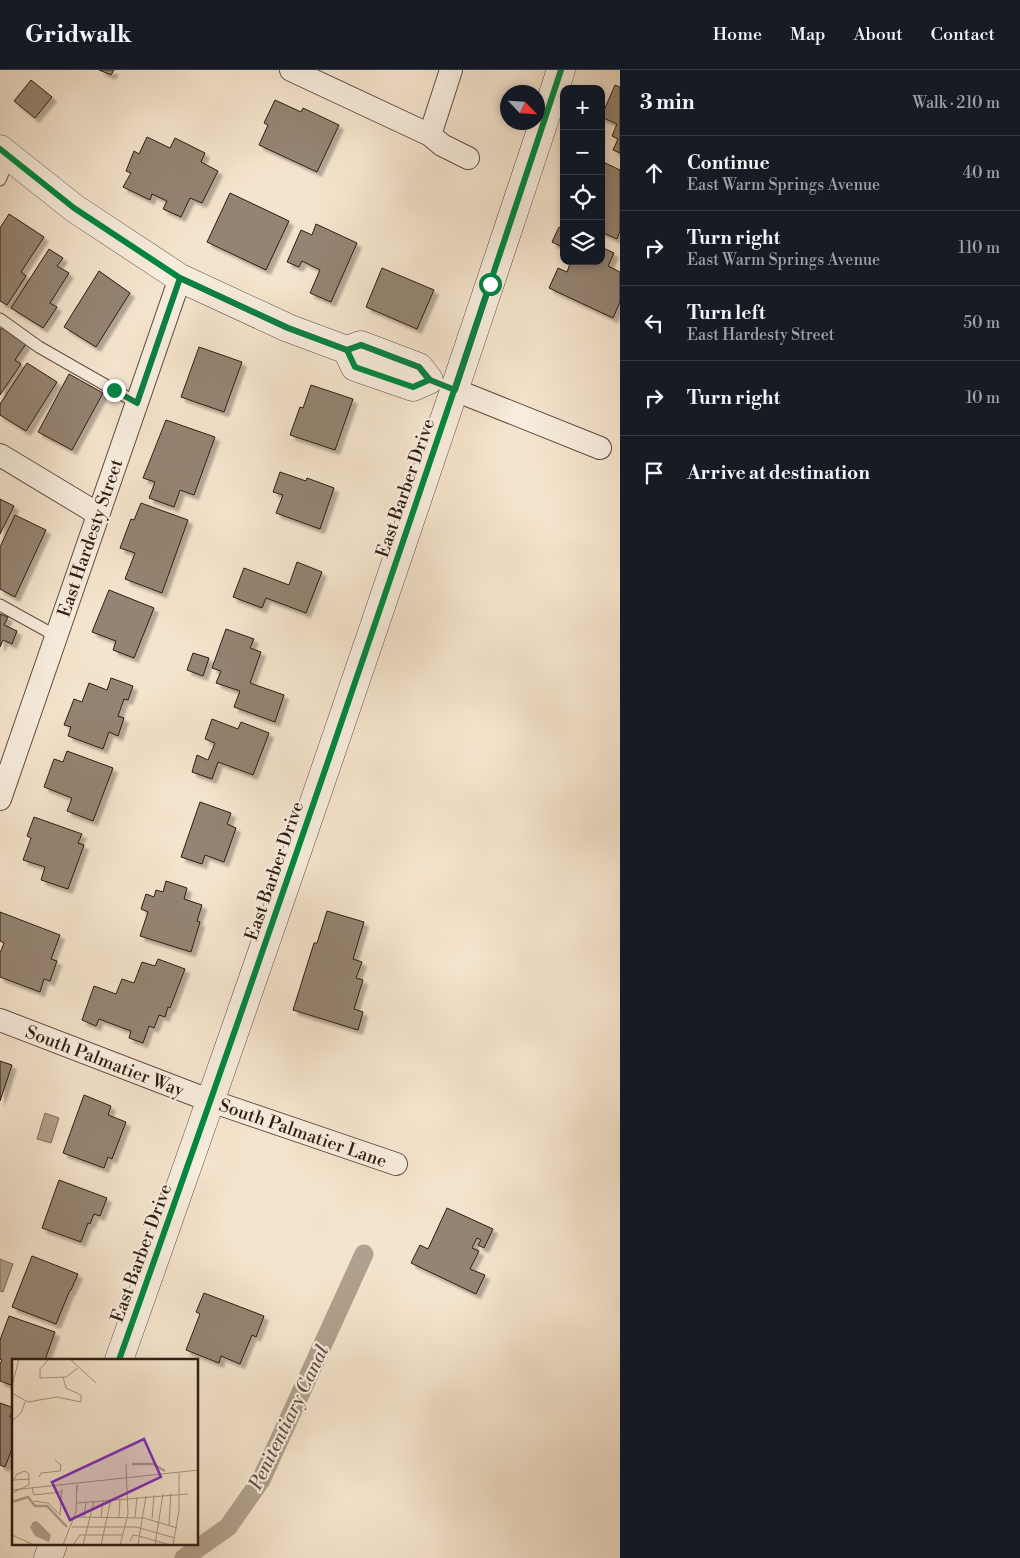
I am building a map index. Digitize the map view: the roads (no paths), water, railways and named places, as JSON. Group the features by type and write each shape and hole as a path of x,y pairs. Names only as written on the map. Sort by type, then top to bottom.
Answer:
{"street":[{"path":"291,70 430,135 442,145 468,158"},
{"path":"430,135 452,70"},
{"name":"East Barber Drive","path":"118,1359 210,1101 455,390 561,70"},
{"path":"3,162 180,278 288,328 347,350 355,367 413,387 430,380 600,448"},
{"name":"East Hardesty Street","path":"0,799 8,750 56,636 180,278"},
{"path":"0,455 98,514"},
{"name":"South Palmatier Way","path":"0,1020 210,1101"},
{"name":"South Palmatier Lane","path":"210,1101 396,1164"},
{"path":"48,1558 52,1546"}],"lane":[{"path":"0,319 39,347 137,403"},
{"path":"0,605 56,636"}],"waterway":[{"name":"Penitentiary Canal","path":"184,1558 228,1527 261,1480 364,1254"}]}
